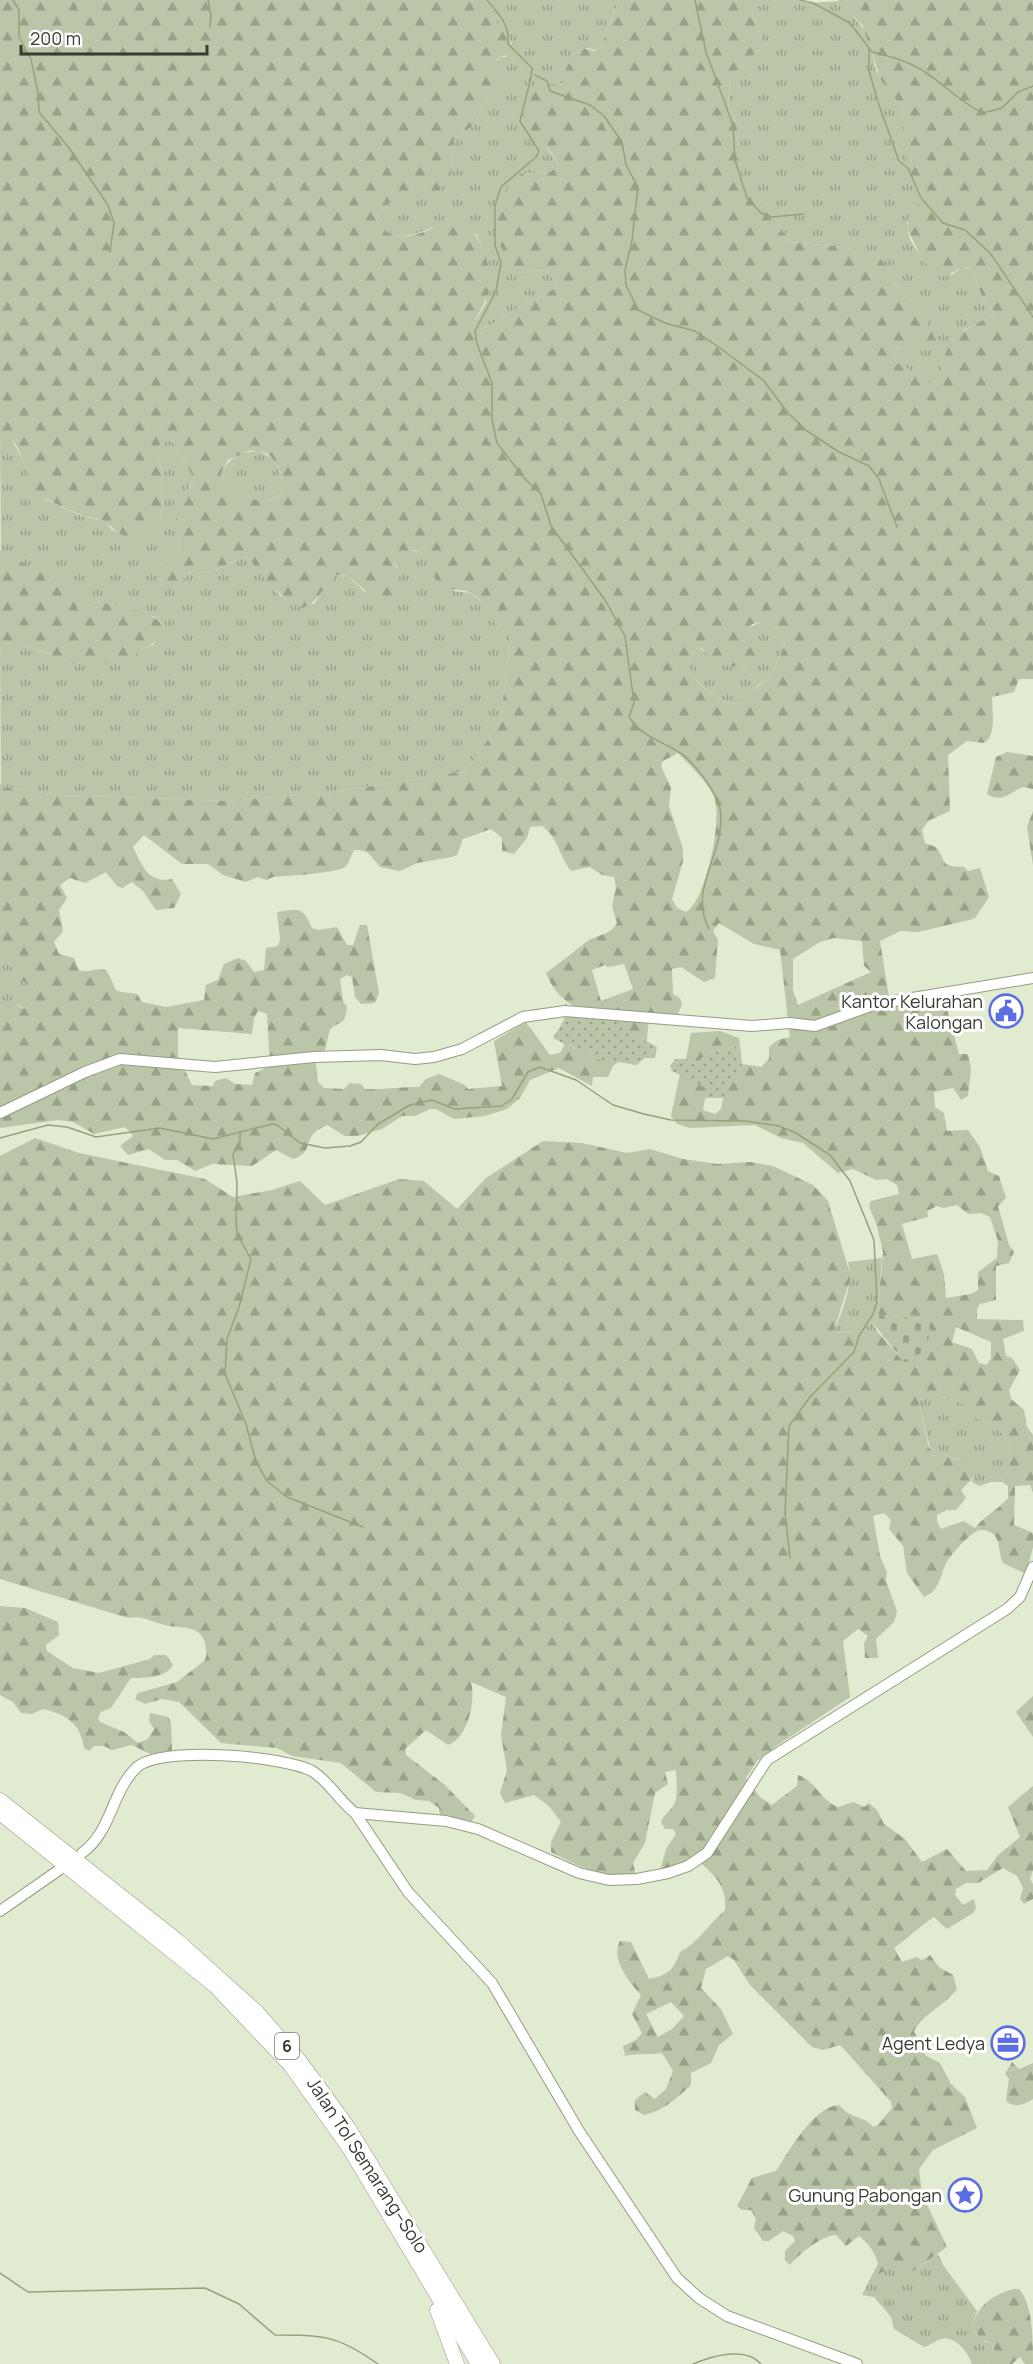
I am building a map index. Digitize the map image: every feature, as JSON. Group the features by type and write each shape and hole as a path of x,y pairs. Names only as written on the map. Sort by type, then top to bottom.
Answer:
{"highway":[{"name":"Jalan Tol Semarang–Solo","path":"0,1800 170,1934 257,2012 300,2061 348,2127 493,2364"},
{"name":"Jalan Tol Semarang–Solo","path":"0,1813 174,1951 248,2018 290,2065 324,2110 478,2364"},
{"path":"400,2233 444,2325 457,2364"}],"street":[{"path":"0,1113 85,1072 120,1059 215,1067 314,1057 381,1055 415,1059 434,1057 462,1049 524,1017 565,1011 752,1026 789,1023 815,1026 876,1004 1033,978"},
{"path":"365,1820 446,1821 478,1830 579,1873 609,1880 637,1879 688,1866 707,1853 767,1760 1007,1609 1020,1597 1033,1567"},
{"path":"82,1853 104,1832 135,1769 150,1761 197,1755 285,1762 314,1772 354,1813 365,1820 408,1892 492,1983 585,2141 676,2278 699,2298 727,2316 764,2332 857,2364"},
{"path":"0,1911 59,1870"}],"green space":[{"path":"0,0 484,0 513,49 511,54 500,57 492,64 502,78 496,90 486,97 476,123 453,141 452,169 449,179 443,186 428,196 390,201 376,219 385,231 398,236 421,233 444,221 455,221 465,225 473,232 484,252 490,274 488,295 474,323 481,329 547,293 557,284 546,270 518,273 513,270 494,233 495,205 512,181 521,174 550,172 559,165 550,151 521,119 525,101 538,84 561,85 565,81 565,71 569,63 579,51 583,48 594,51 600,49 619,0 759,0 752,10 764,45 730,78 728,104 737,125 742,182 768,206 789,242 846,247 857,253 875,253 890,270 899,292 912,302 925,318 936,340 932,349 927,351 912,344 900,346 896,349 894,361 935,385 945,355 959,335 995,314 982,296 970,269 961,269 945,276 935,275 923,260 907,229 909,218 923,199 909,174 901,106 881,80 863,26 838,0 1033,0 1033,679 1019,679 1014,692 992,697 991,734 984,743 967,741 948,755 950,811 928,821 922,830 925,843 936,847 947,865 964,867 968,871 980,868 989,897 975,918 918,932 900,931 880,941 890,1004 945,1001 959,1054 968,1054 971,1069 968,1096 961,1100 953,1088 934,1092 935,1107 944,1113 947,1131 968,1130 980,1147 988,1171 999,1176 1006,1198 998,1206 1009,1245 1014,1252 1009,1263 996,1266 996,1300 980,1304 977,1309 977,1319 1023,1320 1024,1331 1003,1339 1006,1356 1012,1358 1020,1370 1009,1390 1011,1399 1024,1410 1027,1427 1033,1435 1033,1493 1030,1485 1015,1486 1014,1525 1033,1533 1033,1547 1026,1574 1003,1563 996,1537 992,1533 979,1530 955,1551 945,1564 934,1590 924,1597 907,1573 903,1546 889,1529 891,1520 884,1513 873,1516 880,1556 887,1572 886,1581 897,1611 894,1622 876,1639 878,1658 865,1658 864,1643 868,1636 858,1629 843,1641 850,1697 757,1761 746,1778 760,1797 772,1805 797,1786 798,1775 810,1782 827,1800 838,1807 853,1802 864,1807 869,1803 877,1810 884,1824 905,1839 922,1862 947,1849 966,1871 987,1870 998,1855 1020,1837 1008,1807 1033,1786 1033,1870 1030,1879 1033,1884 1033,1899 1024,1904 1020,1899 1023,1888 1017,1876 1003,1868 978,1883 966,1883 956,1889 955,1895 963,1905 974,1899 976,1908 973,1913 947,1929 934,1917 894,1948 902,1962 916,1957 922,1960 930,1955 939,1967 953,1975 957,1989 923,2019 914,2031 926,2056 940,2063 951,2084 965,2097 977,2128 933,2150 919,2169 922,2194 947,2247 908,2275 892,2260 885,2271 876,2275 873,2273 878,2264 877,2260 871,2248 859,2236 846,2246 836,2235 824,2238 805,2250 790,2265 785,2260 785,2251 795,2241 793,2236 783,2231 769,2241 763,2241 754,2228 756,2219 751,2210 742,2210 737,2206 752,2178 776,2171 803,2131 820,2113 839,2105 849,2114 870,2123 873,2127 878,2125 892,2108 891,2102 840,2045 823,2050 812,2047 750,1985 734,1960 728,1956 706,1969 701,1988 721,2009 733,2034 719,2045 711,2063 691,2073 691,2085 675,2099 664,2107 644,2115 635,2110 635,2100 645,2092 655,2099 666,2089 673,2071 662,2053 625,2056 623,2046 636,2040 642,2033 632,2014 641,1995 622,1970 617,1955 620,1941 631,1942 649,1979 656,1977 670,1970 680,1952 698,1938 725,1910 724,1893 718,1880 695,1858 660,1871 666,1849 676,1834 673,1829 665,1829 661,1822 675,1802 676,1770 665,1772 668,1784 655,1793 645,1843 633,1863 636,1876 602,1873 551,1852 551,1842 561,1822 549,1806 534,1795 505,1803 500,1793 507,1770 501,1735 506,1697 471,1682 471,1708 461,1735 448,1745 426,1730 405,1749 406,1755 445,1785 475,1816 472,1821 440,1816 439,1808 429,1801 416,1800 400,1793 376,1792 341,1763 292,1756 277,1748 221,1743 179,1702 162,1699 145,1704 135,1699 138,1693 177,1682 204,1661 205,1643 203,1637 194,1630 142,1618 128,1618 0,1579 0,1156 35,1138 79,1153 205,1179 233,1197 272,1190 300,1181 325,1205 399,1179 424,1181 457,1209 486,1178 543,1141 582,1143 627,1153 650,1149 683,1159 717,1164 750,1162 773,1166 813,1185 828,1201 851,1277 833,1333 877,1331 903,1361 917,1354 924,1341 922,1319 879,1315 883,1252 877,1226 869,1206 871,1201 899,1194 897,1185 887,1179 876,1180 853,1169 838,1173 803,1143 781,1138 755,1125 690,1128 677,1124 671,1116 680,1074 707,1088 703,1110 715,1114 721,1109 724,1094 742,1064 761,1067 769,1059 769,1047 778,1040 790,1037 780,950 754,944 719,923 713,931 718,940 715,978 704,982 681,967 672,969 673,994 680,998 682,1004 677,1017 649,1014 647,1041 629,1034 625,1028 578,1009 559,995 546,973 589,940 606,933 617,923 612,906 616,888 614,877 602,875 590,867 571,871 552,836 542,826 530,827 527,838 514,854 502,851 502,838 491,829 463,839 457,855 417,863 400,871 380,867 367,852 354,850 346,866 340,869 273,877 266,880 258,877 246,882 223,875 208,864 182,864 144,835 133,847 147,872 157,879 172,879 181,894 174,908 156,910 143,891 132,882 122,888 117,886 106,872 85,883 70,878 60,885 67,898 59,910 63,931 54,942 59,954 74,958 79,970 106,970 116,990 137,994 142,1002 166,1007 204,1000 206,985 218,980 224,964 238,958 246,961 254,972 264,970 266,948 278,946 280,939 277,912 299,911 306,916 312,928 318,930 337,927 347,945 353,945 360,925 367,925 379,993 375,1003 361,1004 355,997 352,977 347,975 340,979 343,1001 347,1007 345,1017 330,1029 325,1050 315,1055 318,1082 324,1088 344,1089 350,1083 361,1084 365,1089 419,1087 426,1079 439,1074 465,1085 468,1089 502,1086 494,1041 526,1022 550,1055 560,1053 564,1046 569,1045 613,1066 608,1077 593,1077 592,1086 559,1068 530,1080 520,1098 507,1109 485,1116 454,1119 436,1109 430,1109 415,1116 402,1116 382,1129 358,1136 345,1136 327,1125 314,1133 305,1151 299,1157 293,1159 276,1150 252,1166 212,1164 195,1171 177,1160 165,1160 149,1149 128,1155 120,1146 133,1136 125,1127 94,1134 73,1122 58,1120 0,1128 0,1007 13,1003 23,1009 31,1006 35,989 20,980 9,962 0,957 0,783 2,787 58,795 228,801 334,792 465,771 500,723 511,636 497,626 482,602 474,595 444,588 435,577 425,555 414,550 397,554 394,562 406,596 396,604 385,607 348,576 336,575 317,598 302,608 272,586 248,557 207,572 191,571 173,588 162,586 155,570 179,550 180,539 173,529 183,498 194,479 172,440 160,443 155,454 162,477 161,519 143,534 130,537 118,533 100,520 81,515 44,498 29,477 20,453 11,438 0,437","holes":["249,451 262,452 271,457 276,464 283,481 282,492 275,499 264,501 251,499 227,485 221,473 228,460","761,622 778,628 785,644 771,676 748,694 741,704 725,701 710,693 698,682 690,668 691,657 698,647 703,649 712,663 717,665 735,666 755,662 763,655 759,644 749,639 747,634 752,624","678,753 707,785 714,797 716,808 714,840 706,876 693,905 686,912 677,908 672,899 683,861 683,849 669,806 671,788 661,766 663,761","834,938 862,941 864,966 871,972 798,1005 793,990 793,959 820,942","624,964 633,989 601,1001 592,970 605,965 608,967","258,1011 267,1014 270,1066 255,1073 252,1085 235,1084 226,1078 215,1081 213,1086 192,1085 178,1056 178,1028 252,1034 254,1018","957,1205 968,1214 981,1213 990,1217 998,1241 997,1258 978,1272 978,1290 971,1294 946,1298 944,1274 937,1254 912,1259 902,1224 928,1217 927,1211 937,1206 944,1208","956,1327 991,1342 991,1358 987,1365 979,1363 972,1349 952,1342","932,1393 964,1404 975,1417 992,1425 1011,1441 1009,1471 1002,1482 1008,1486 1008,1498 975,1528 964,1521 941,1529 937,1515 947,1510 956,1510 966,1498 961,1490 978,1473 972,1464 934,1452 929,1448 919,1403 921,1397","671,2002 684,2016 672,2029 658,2037 646,2014"]},
{"path":"484,0 619,0 600,49 581,49 571,62 565,82 555,87 544,84 546,147 559,165 550,172 521,174 494,233 518,273 546,270 557,284 547,293 520,306 499,321 480,329 474,323 486,303 488,262 477,235 444,221 417,233 398,236 382,228 376,219 390,201 418,197 443,185 452,169 453,141 476,123 486,97 496,90 501,78 492,64 501,57 506,57 512,43 485,7"},
{"path":"759,0 800,0 807,3 841,1 867,33 876,70 901,106 907,150 923,199 907,223 911,241 928,261 952,275 961,268 970,269 982,296 995,314 964,330 943,365 944,371 936,386 894,361 896,349 905,343 914,344 912,302 899,292 890,270 875,253 857,253 846,247 789,242 768,206 741,182 737,125 728,104 730,78 764,45 752,10"},
{"path":"0,437 11,438 44,499 82,516 105,521 112,530 131,537 142,534 161,519 162,477 155,454 159,443 172,440 194,479 183,504 179,550 155,570 173,588 191,571 207,572 249,557 280,596 314,604 336,575 348,576 365,592 397,567 394,562 397,553 420,552 430,560 438,582 454,591 470,593 487,605 495,623 511,635 500,723 465,771 334,792 228,801 58,795 1,787 0,643 30,647 71,663 95,664 119,660 153,645 164,625 155,617 111,604 93,602 1,552"},
{"path":"259,451 274,459 285,485 280,494 272,500 252,500 241,496 225,482 221,473 236,456"},
{"path":"0,550 93,602 122,606 149,615 164,625 159,636 139,653 98,664 72,663 37,649 0,643"},
{"path":"761,622 778,628 785,643 771,676 757,686 741,704 718,698 704,688 693,675 690,668 691,657 698,647 707,653 712,663 745,666 748,628"},
{"path":"1007,752 1033,756 1033,789 1023,787 1006,796 993,797 987,794 996,757"},
{"path":"1033,811 1033,865 1027,827"},
{"path":"0,957 10,963 25,984 35,989 31,1006 23,1009 19,1005 0,1007"},
{"path":"565,1003 571,1007 623,1015 631,1033 657,1047 655,1058 644,1058 637,1065 618,1062 613,1066 569,1045 564,1046 563,1043 553,1038 564,1020"},
{"path":"720,1031 739,1038 740,1046 707,1053 696,1065 686,1059 691,1033"},
{"path":"740,1046 742,1064 723,1098 704,1098 706,1088 672,1071 670,1066 675,1059 686,1059 696,1065 707,1053"},
{"path":"882,1258 879,1315 873,1323 877,1331 833,1333 848,1289 848,1262"},
{"path":"879,1315 922,1319 929,1324 927,1342 915,1358 904,1362 873,1323"},
{"path":"932,1393 964,1404 975,1417 992,1425 1011,1441 1009,1471 1002,1482 991,1482 979,1486 971,1481 975,1477 961,1460 934,1452 930,1448 919,1403 921,1397"},
{"path":"0,1606 25,1608 58,1622 59,1635 46,1645 47,1651 73,1668 99,1673 150,1659 154,1655 166,1655 173,1665 170,1669 160,1675 131,1678 111,1708 101,1712 98,1718 100,1722 124,1732 138,1743 148,1739 154,1729 149,1721 150,1713 168,1717 171,1722 172,1751 150,1754 132,1745 112,1750 104,1746 94,1746 89,1751 84,1748 76,1726 65,1717 43,1709 32,1714 21,1713 13,1702 0,1695"},
{"path":"1033,1696 1033,1737 1016,1712"},
{"path":"1012,2062 1019,2069 1033,2063 1033,2099 1020,2105 1013,2105 1006,2101 1009,2079 1005,2074"},
{"path":"938,2254 943,2265 977,2311 972,2324 977,2335 985,2342 991,2343 995,2352 988,2364 972,2364 964,2350 951,2339 941,2339 924,2347 894,2329 891,2317 874,2297 862,2295 873,2273 876,2274 892,2260 908,2275"},
{"path":"1013,2289 1019,2289 1024,2296 1030,2313 1033,2364 1025,2364 1020,2357 1012,2364 988,2364 995,2351 991,2343 980,2339 972,2325 979,2311 988,2301"}],"waterway":[{"path":"13,0 19,10 19,37 31,59 38,93 39,112 69,148 108,205 114,223 110,252"},
{"path":"208,0 211,16 210,27"},
{"path":"487,0 505,25 508,44 532,68 520,121 539,151 536,157 501,187 495,205 495,245 501,263 496,291 475,331 477,344 492,383 492,419 497,443 524,478 541,494 551,526 605,600 625,636 634,703 629,717 639,729 690,761 709,785 718,802 721,825 702,899 703,914 709,929"},
{"path":"695,0 706,52 733,125 735,160 747,198 761,213 772,217 804,214"},
{"path":"800,0 813,3 850,23 872,52 899,59 919,68 967,104 983,113 1002,108 1018,92 1033,86"},
{"path":"869,49 869,71 879,105 899,161 908,168 921,198 943,223 965,230 991,254 1033,317"},
{"path":"535,75 547,81 550,91 590,105 604,116 622,142 626,165 638,187 632,241 625,270 626,285 638,310 665,323 695,331 764,381 788,413 807,431 839,452 869,466 879,479 897,527"},
{"path":"0,1138 48,1125 67,1127 96,1137 160,1128 213,1139 272,1124 277,1125 300,1143 325,1148 350,1146 361,1142 378,1124 410,1105 432,1100 455,1109 502,1106 512,1099 528,1072 540,1067 576,1080 613,1105 644,1114 671,1120 745,1121 779,1126 796,1133 830,1155 850,1181 874,1240 877,1302 873,1314 859,1336 854,1352 810,1397 789,1426 785,1513 790,1558"},
{"path":"240,1133 240,1143 233,1154 237,1183 237,1234 251,1259 239,1307 227,1339 225,1374 246,1424 256,1462 267,1481 287,1497 363,1527"},
{"path":"0,2273 28,2292 205,2288 239,2304 275,2335 306,2335 340,2342 378,2364"},
{"path":"693,2364 728,2354 747,2355 761,2364"}],"place":[{"name":"Kantor Kelurahan Kalongan","path":"1006,1011"},
{"name":"Agent Ledya","path":"1008,2043"},
{"name":"Gunung Pabongan","path":"965,2195"}]}
